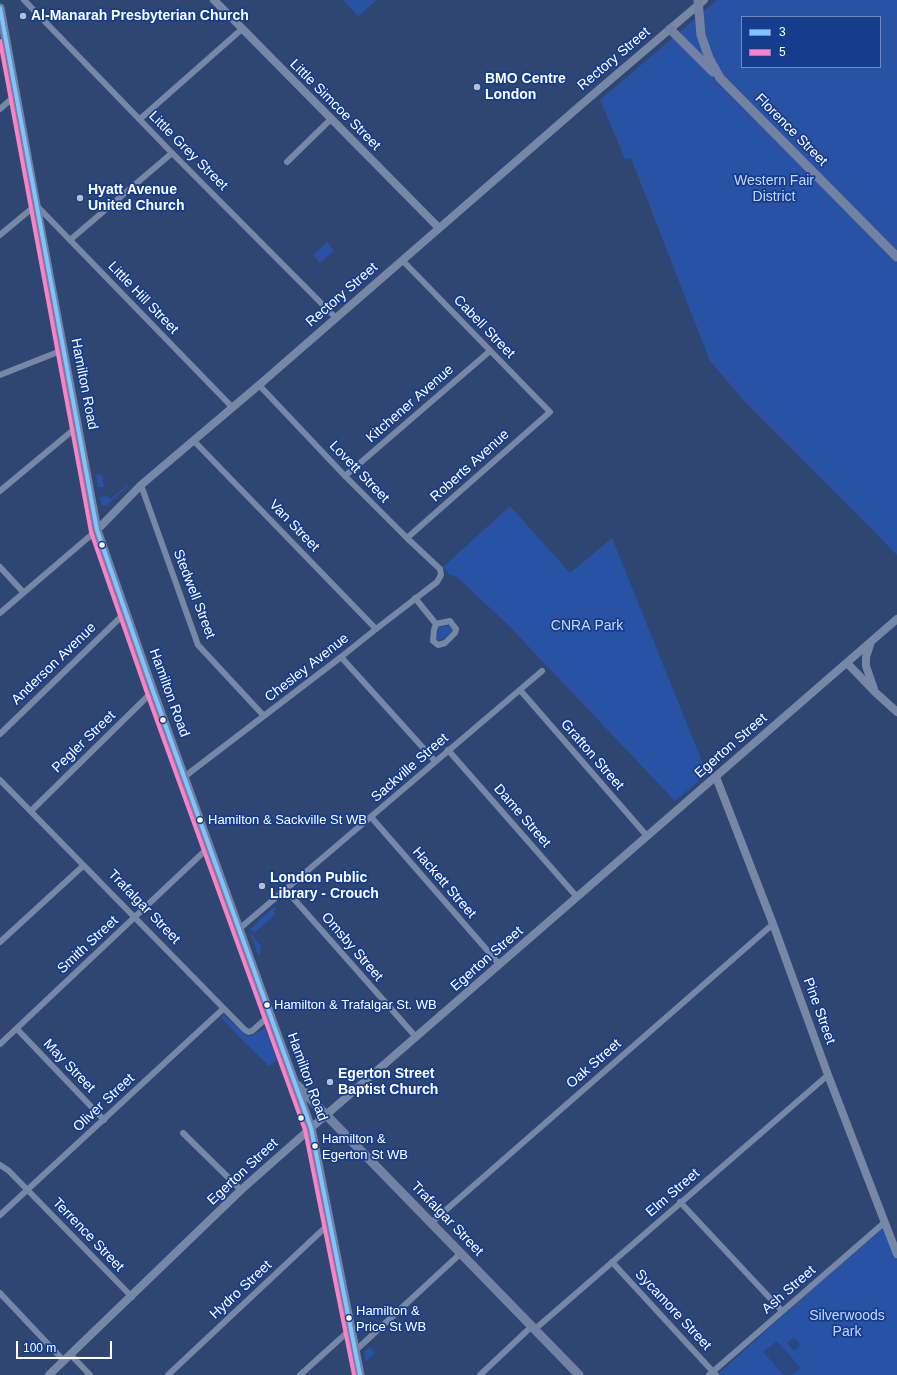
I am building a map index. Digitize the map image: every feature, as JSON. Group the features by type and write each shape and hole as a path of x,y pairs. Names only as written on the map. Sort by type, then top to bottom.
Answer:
{"main road":[{"name":"Florence Street","path":"700,2 701,35 709,58 720,78 897,257"},
{"name":"Hamilton Road","path":"0,8 97,530 153,691 311,1128 360,1375"},
{"path":"670,29 720,78"},
{"name":"Trafalgar Street","path":"295,1083 578,1375"}],"street":[{"name":"Little Grey Street","path":"24,0 172,153 336,318"},
{"name":"Little Simcoe Street","path":"214,0 439,228"},
{"name":"Rectory Street","path":"0,613 97,530 141,485 259,386 700,2"},
{"path":"140,119 242,29"},
{"path":"0,109 16,95"},
{"path":"287,162 331,119"},
{"path":"70,240 172,153"},
{"path":"0,235 36,206"},
{"name":"Little Hill Street","path":"36,206 233,408"},
{"name":"Cabell Street","path":"402,260 550,412"},
{"path":"0,375 63,350"},
{"name":"Kitchener Avenue","path":"345,476 490,350"},
{"name":"Lovett Street","path":"259,386 345,476 440,569 440,575"},
{"name":"Roberts Avenue","path":"407,538 550,412"},
{"path":"0,491 78,426"},
{"name":"Van Street","path":"194,441 376,629"},
{"name":"Stedwell Street","path":"141,485 198,645 264,716"},
{"path":"0,567 23,592"},
{"name":"Chesley Avenue","path":"184,777 437,582 440,575"},
{"path":"415,598 436,624"},
{"name":"Anderson Avenue","path":"0,734 126,612"},
{"name":"Egerton Street","path":"49,1375 242,1190 311,1128 897,620"},
{"path":"871,642 866,657 866,666 875,692"},
{"path":"341,657 435,761"},
{"path":"847,663 897,712"},
{"name":"Sackville Street","path":"239,929 542,671"},
{"name":"Grafton Street","path":"520,690 647,836"},
{"name":"Pegler Street","path":"31,811 153,691"},
{"name":"Dame Street","path":"448,750 577,897"},
{"name":"Pine Street","path":"716,776 897,1254"},
{"name":"Trafalgar Street","path":"0,780 241,1027 248,1032 256,1029 270,1015"},
{"name":"Hackett Street","path":"371,817 500,965"},
{"name":"Smith Street","path":"0,1044 210,846"},
{"path":"0,942 83,866"},
{"name":"Omsby Street","path":"286,890 416,1037"},
{"name":"Oak Street","path":"431,1222 773,924"},
{"name":"Oliver Street","path":"0,1215 224,1009"},
{"name":"May Street","path":"17,1029 104,1120"},
{"name":"Elm Street","path":"480,1375 828,1075"},
{"path":"183,1133 242,1190"},
{"name":"Terrence Street","path":"0,1165 9,1171 132,1297"},
{"path":"680,1202 782,1311"},
{"name":"Ash Street","path":"713,1374 782,1311 885,1222"},
{"name":"Hydro Street","path":"168,1375 330,1223"},
{"path":"355,1351 460,1254"},
{"name":"Sycamore Street","path":"612,1262 713,1374"},
{"path":"0,1293 64,1361"},
{"path":"300,1375 351,1329"},
{"path":"71,1354 90,1375"}],"green space":[{"path":"343,0 377,0 358,16"},
{"name":"Western Fair District","path":"717,0 897,0 897,555 746,403 710,361 631,158 625,159 600,100"},
{"path":"327,242 334,251 320,263 313,255"},
{"path":"102,474 104,487 98,487 96,475"},
{"path":"127,485 128,486 106,506 102,505 100,497 107,496 111,499"},
{"name":"CNRA Park","path":"510,506 570,573 612,538 707,774 675,801 509,626 456,576 450,575 443,567"},
{"path":"450,625 453,628 452,631 443,639 436,639 440,627"},
{"path":"274,907 276,909 273,911 276,914 254,933 250,929"},
{"path":"250,932 261,946 260,954 258,955"},
{"path":"224,1015 247,1036 251,1036 265,1028 277,1060 269,1066 221,1017"},
{"name":"Silverwoods Park","path":"884,1225 897,1259 897,1375 721,1375 719,1373"},
{"path":"370,1347 375,1353 365,1362 364,1352"}],"shaded area":[{"path":"794,1337 801,1345 794,1351 787,1343"},
{"path":"777,1341 801,1368 792,1375 784,1375 763,1352"}],"transit line":[{"name":"3","path":"0,8 97,530 153,691 311,1128 360,1375"},
{"name":"5","path":"0,41 91,532 147,693 305,1130 354,1375"}],"place":[{"name":"Al-Manarah Presbyterian Church","path":"23,16"},
{"name":"BMO Centre London","path":"477,87"},
{"name":"Hyatt Avenue United Church","path":"80,198"},
{"name":"Hamilton & Sackville St WB","path":"200,820"},
{"name":"London Public Library - Crouch","path":"262,886"},
{"name":"Hamilton & Trafalgar St. WB","path":"267,1005"},
{"name":"Egerton Street Baptist Church","path":"330,1082"},
{"name":"Hamilton & Egerton St WB","path":"315,1146"},
{"name":"Hamilton & Price St WB","path":"349,1318"}]}
